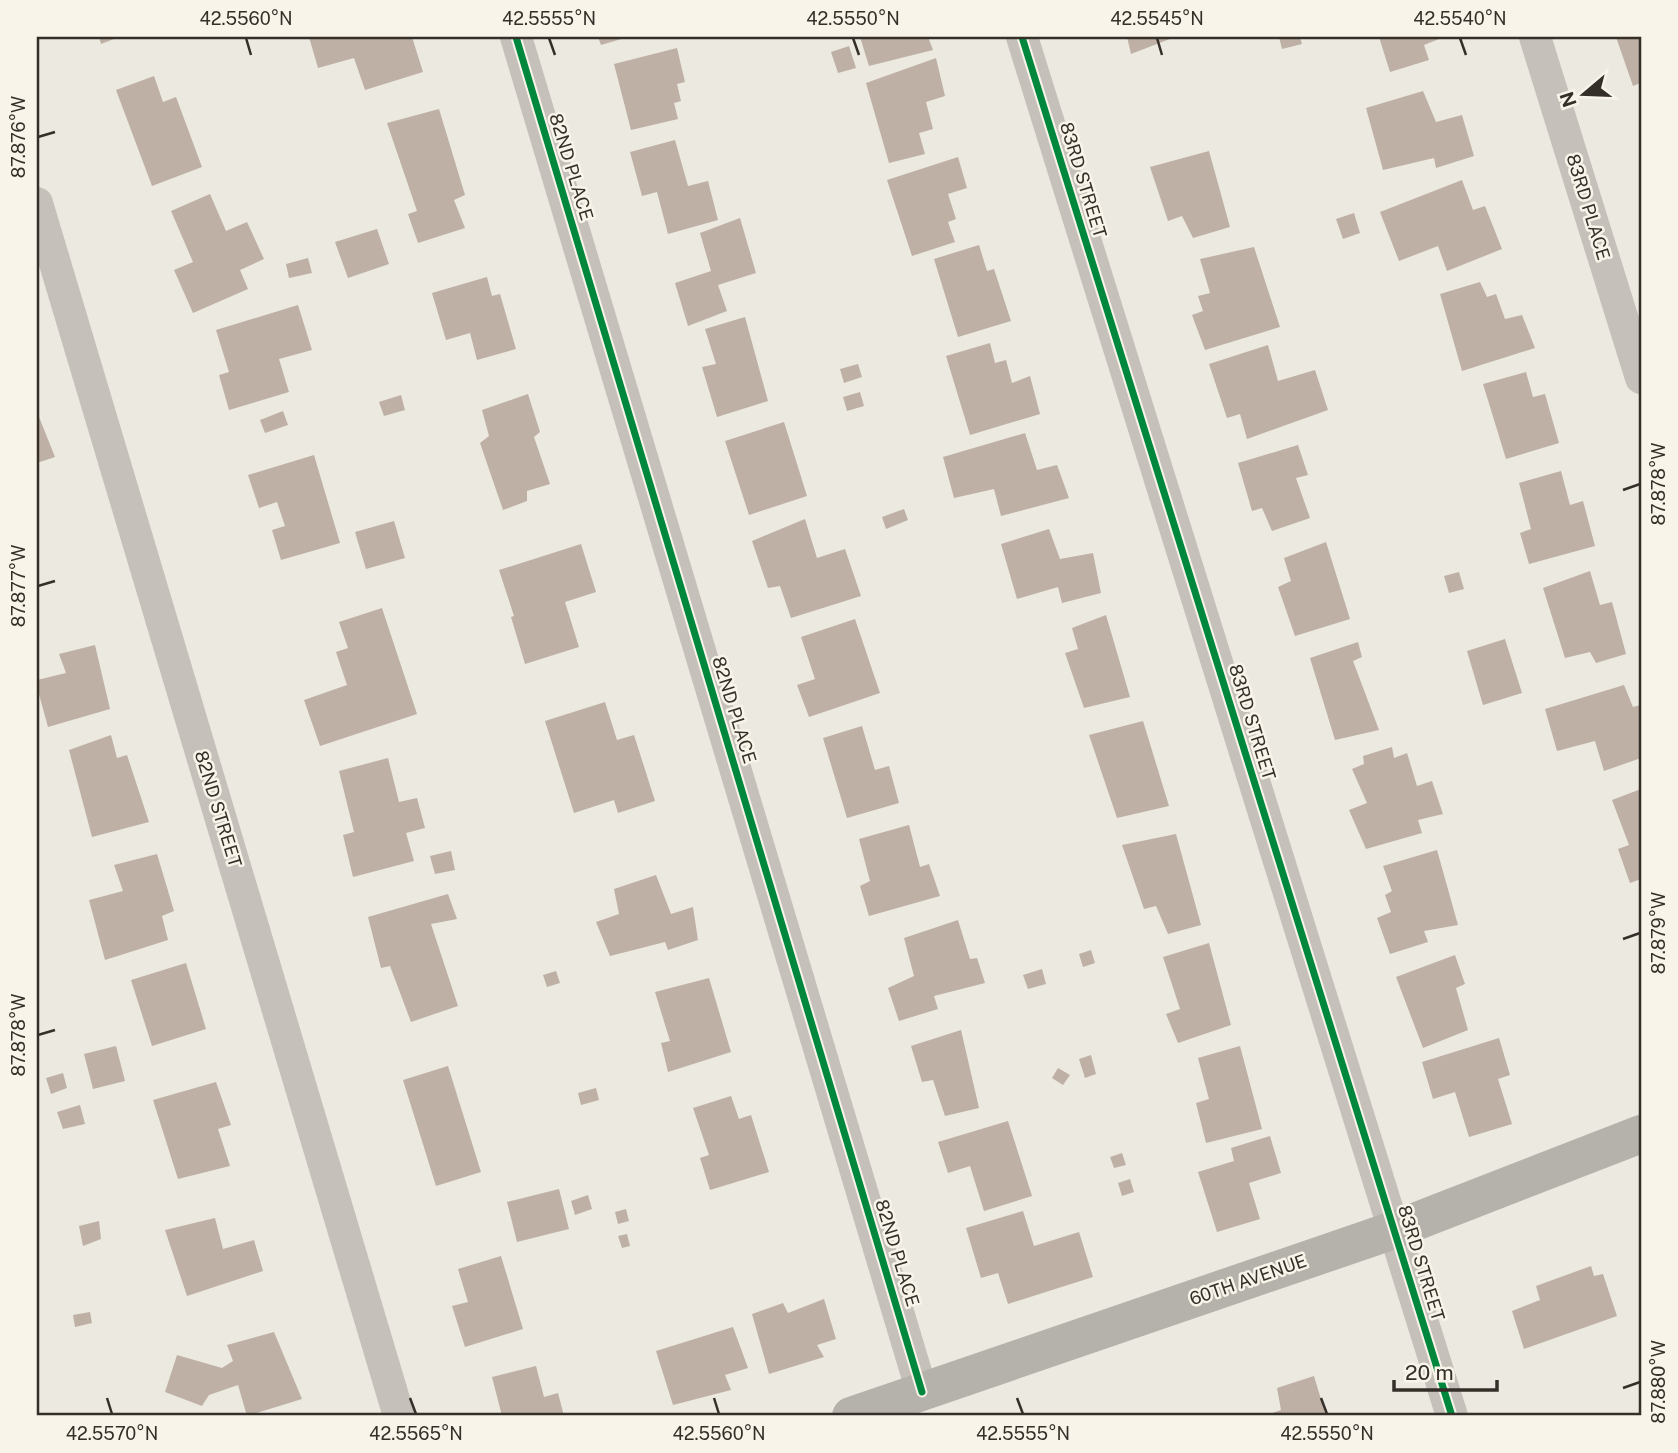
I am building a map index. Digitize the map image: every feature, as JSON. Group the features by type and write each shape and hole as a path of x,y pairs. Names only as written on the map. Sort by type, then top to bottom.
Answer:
{"street":[{"name":"82ND PLACE","path":"516,37 922,1392"},
{"name":"83RD STREET","path":"1022,37 1452,1416"},
{"name":"83RD PLACE","path":"1535,37 1641,378"},
{"name":"82ND STREET","path":"37,203 399,1416"},
{"name":"60TH AVENUE","path":"851,1416 1394,1230 1641,1134"}],"building":[{"path":"99,37 119,37 101,44"},
{"path":"309,37 412,37 423,72 365,90 354,58 318,68"},
{"path":"598,37 628,37 601,45"},
{"path":"860,37 928,37 933,50 869,66"},
{"path":"1127,37 1175,37 1131,54"},
{"path":"1279,37 1300,37 1302,44 1282,49"},
{"path":"1379,37 1439,39 1424,45 1429,60 1390,72"},
{"path":"1616,37 1641,37 1641,83 1633,86"},
{"path":"849,46 856,68 838,73 831,52"},
{"path":"677,48 685,82 677,84 681,101 674,103 678,119 631,130 614,64"},
{"path":"936,58 945,96 926,102 933,129 919,133 925,154 889,163 866,83"},
{"path":"154,76 163,102 176,97 202,167 152,186 116,90"},
{"path":"1423,91 1436,122 1462,115 1474,156 1436,168 1434,158 1383,170 1366,108"},
{"path":"439,109 465,195 454,200 465,228 418,243 408,214 417,211 387,123"},
{"path":"675,140 688,186 708,181 718,220 668,234 657,192 642,196 630,152"},
{"path":"1209,151 1230,227 1193,238 1182,216 1168,221 1150,167"},
{"path":"958,157 967,188 948,194 956,219 948,222 955,242 912,256 887,180"},
{"path":"1462,180 1473,210 1485,206 1502,249 1447,271 1438,246 1399,261 1380,212"},
{"path":"210,194 226,231 247,222 264,259 240,270 248,289 193,313 174,270 193,262 171,211"},
{"path":"1354,213 1360,233 1343,239 1336,219"},
{"path":"740,218 756,273 718,285 727,311 688,326 675,283 711,271 700,233"},
{"path":"377,229 389,264 348,278 335,242"},
{"path":"979,245 987,271 994,269 1011,321 958,337 934,259"},
{"path":"1254,247 1280,327 1205,350 1192,315 1203,311 1198,296 1210,293 1200,259"},
{"path":"308,258 312,273 289,278 286,264"},
{"path":"487,277 492,296 500,294 516,349 477,360 470,333 446,340 432,293"},
{"path":"1480,282 1487,297 1496,294 1505,319 1522,315 1535,348 1462,371 1440,294"},
{"path":"298,305 312,350 279,359 289,392 229,410 219,375 229,372 216,330"},
{"path":"745,317 768,401 717,417 702,367 716,364 705,329"},
{"path":"990,343 995,363 1006,360 1012,383 1030,376 1040,414 970,435 946,356"},
{"path":"1268,345 1278,381 1315,370 1328,410 1247,439 1240,414 1227,418 1209,364"},
{"path":"858,364 862,377 844,383 840,369"},
{"path":"1526,372 1533,397 1545,394 1559,443 1506,459 1483,384"},
{"path":"860,392 864,406 847,411 843,397"},
{"path":"528,394 540,432 534,437 550,484 527,491 527,501 503,510 480,443 489,436 482,410"},
{"path":"401,395 405,410 384,416 379,402"},
{"path":"283,411 288,425 265,433 260,420"},
{"path":"37,412 55,457 37,463"},
{"path":"784,422 807,496 749,515 725,441"},
{"path":"1025,433 1037,470 1057,465 1069,498 1001,516 994,489 954,498 943,457"},
{"path":"1298,445 1308,475 1296,478 1310,518 1272,531 1262,508 1252,511 1238,463"},
{"path":"314,455 340,543 281,560 272,530 285,526 277,502 259,508 248,475"},
{"path":"1561,471 1570,505 1583,501 1595,546 1529,564 1520,533 1531,529 1519,483"},
{"path":"904,509 908,520 886,529 882,517"},
{"path":"805,519 817,558 845,549 861,596 791,618 780,586 768,588 752,541"},
{"path":"394,521 405,558 366,569 355,532"},
{"path":"1049,529 1060,559 1093,553 1101,593 1062,603 1058,587 1017,599 1001,544"},
{"path":"1326,542 1350,619 1295,636 1278,587 1291,581 1284,558"},
{"path":"581,544 596,592 565,602 579,647 525,664 511,617 514,616 499,570"},
{"path":"1590,571 1600,605 1612,602 1626,654 1596,663 1590,652 1565,658 1543,588"},
{"path":"1459,572 1464,589 1449,593 1444,576"},
{"path":"382,608 417,714 320,746 304,700 347,685 336,652 348,648 339,622"},
{"path":"1106,615 1130,697 1084,708 1065,653 1078,649 1072,628"},
{"path":"855,619 880,693 809,717 797,685 815,679 801,637"},
{"path":"1505,639 1522,693 1483,705 1467,651"},
{"path":"1358,642 1362,657 1353,661 1379,730 1335,740 1310,658"},
{"path":"95,645 110,709 48,727 37,680 66,673 59,654"},
{"path":"1624,685 1633,707 1641,705 1641,758 1604,771 1595,741 1557,751 1545,709"},
{"path":"605,702 617,740 634,735 655,801 618,813 614,800 574,813 545,721"},
{"path":"1143,721 1169,806 1117,818 1089,735"},
{"path":"862,726 875,770 889,766 899,803 847,818 823,738"},
{"path":"111,735 117,758 127,755 149,822 92,837 69,750"},
{"path":"1392,747 1394,758 1407,753 1417,786 1432,781 1443,814 1418,820 1422,833 1366,849 1349,810 1367,803 1352,769 1364,764 1363,756"},
{"path":"388,758 399,802 417,798 425,828 406,833 414,861 353,877 343,835 354,832 339,771"},
{"path":"1641,789 1641,879 1630,883 1618,849 1629,845 1612,800"},
{"path":"909,825 920,867 929,864 940,896 869,916 860,886 870,881 859,839"},
{"path":"1176,834 1201,925 1168,934 1156,906 1144,909 1122,845"},
{"path":"1437,850 1458,925 1424,931 1428,942 1390,954 1377,918 1391,912 1385,895 1392,891 1383,866"},
{"path":"451,851 455,870 435,874 430,856"},
{"path":"157,854 174,911 162,916 168,940 105,960 89,900 123,891 114,865"},
{"path":"656,875 671,914 693,907 698,940 668,950 665,942 610,956 596,922 619,914 614,889"},
{"path":"448,894 457,919 431,924 458,1006 411,1022 390,966 381,968 368,917"},
{"path":"958,920 970,959 977,958 985,983 934,996 938,1009 899,1021 888,988 914,976 904,938"},
{"path":"1209,943 1231,1025 1178,1043 1166,1014 1180,1009 1163,957"},
{"path":"1091,950 1095,963 1083,967 1079,954"},
{"path":"1455,955 1465,984 1456,988 1468,1030 1423,1048 1396,977"},
{"path":"186,963 206,1029 152,1046 131,980"},
{"path":"1042,969 1046,984 1028,989 1023,975"},
{"path":"556,971 560,983 547,987 543,975"},
{"path":"709,978 731,1052 668,1072 661,1043 670,1041 655,992"},
{"path":"961,1030 979,1108 945,1116 933,1080 922,1082 911,1046"},
{"path":"1499,1038 1510,1075 1498,1079 1512,1124 1469,1137 1455,1092 1433,1099 1422,1062"},
{"path":"116,1046 125,1081 93,1089 84,1054"},
{"path":"1240,1046 1262,1129 1206,1143 1196,1103 1209,1099 1198,1058"},
{"path":"1091,1055 1096,1074 1085,1078 1079,1059"},
{"path":"448,1066 481,1172 436,1186 403,1080"},
{"path":"1058,1068 1070,1075 1063,1085 1052,1078"},
{"path":"63,1073 67,1088 51,1094 46,1078"},
{"path":"216,1082 231,1125 218,1129 230,1166 178,1179 153,1100"},
{"path":"596,1088 599,1100 581,1105 578,1093"},
{"path":"731,1096 739,1119 751,1115 769,1172 710,1190 700,1158 709,1155 693,1108"},
{"path":"80,1105 85,1124 63,1129 57,1112"},
{"path":"1008,1121 1032,1196 984,1211 970,1166 948,1173 938,1142"},
{"path":"1270,1136 1281,1173 1249,1183 1260,1219 1217,1232 1198,1172 1234,1161 1231,1148"},
{"path":"1122,1153 1126,1165 1114,1168 1110,1157"},
{"path":"1130,1179 1134,1192 1122,1196 1118,1183"},
{"path":"559,1189 569,1229 517,1242 507,1202"},
{"path":"588,1195 592,1209 575,1215 571,1201"},
{"path":"626,1209 629,1221 618,1224 615,1212"},
{"path":"1023,1211 1034,1246 1079,1232 1093,1277 1008,1304 998,1273 981,1278 966,1228"},
{"path":"215,1218 223,1249 254,1240 263,1271 187,1296 165,1230"},
{"path":"99,1221 101,1239 83,1246 79,1226"},
{"path":"627,1234 630,1246 622,1248 618,1236"},
{"path":"501,1256 523,1329 465,1347 452,1306 468,1302 458,1269"},
{"path":"1591,1266 1594,1276 1603,1274 1617,1316 1524,1349 1512,1311 1540,1300 1536,1286"},
{"path":"824,1299 836,1339 817,1345 824,1357 769,1374 752,1314 783,1303 788,1313"},
{"path":"90,1312 92,1323 75,1327 73,1315"},
{"path":"733,1327 748,1368 725,1375 731,1390 673,1405 656,1351"},
{"path":"274,1332 302,1399 247,1416 238,1385 209,1395 202,1406 165,1392 177,1355 222,1368 233,1361 227,1345"},
{"path":"536,1366 544,1397 558,1393 564,1416 502,1416 492,1377"},
{"path":"1314,1376 1326,1416 1263,1416 1281,1410 1277,1388"}],"cycle path":[{"path":"516,37 922,1392"},
{"path":"1022,37 1452,1416"}]}
